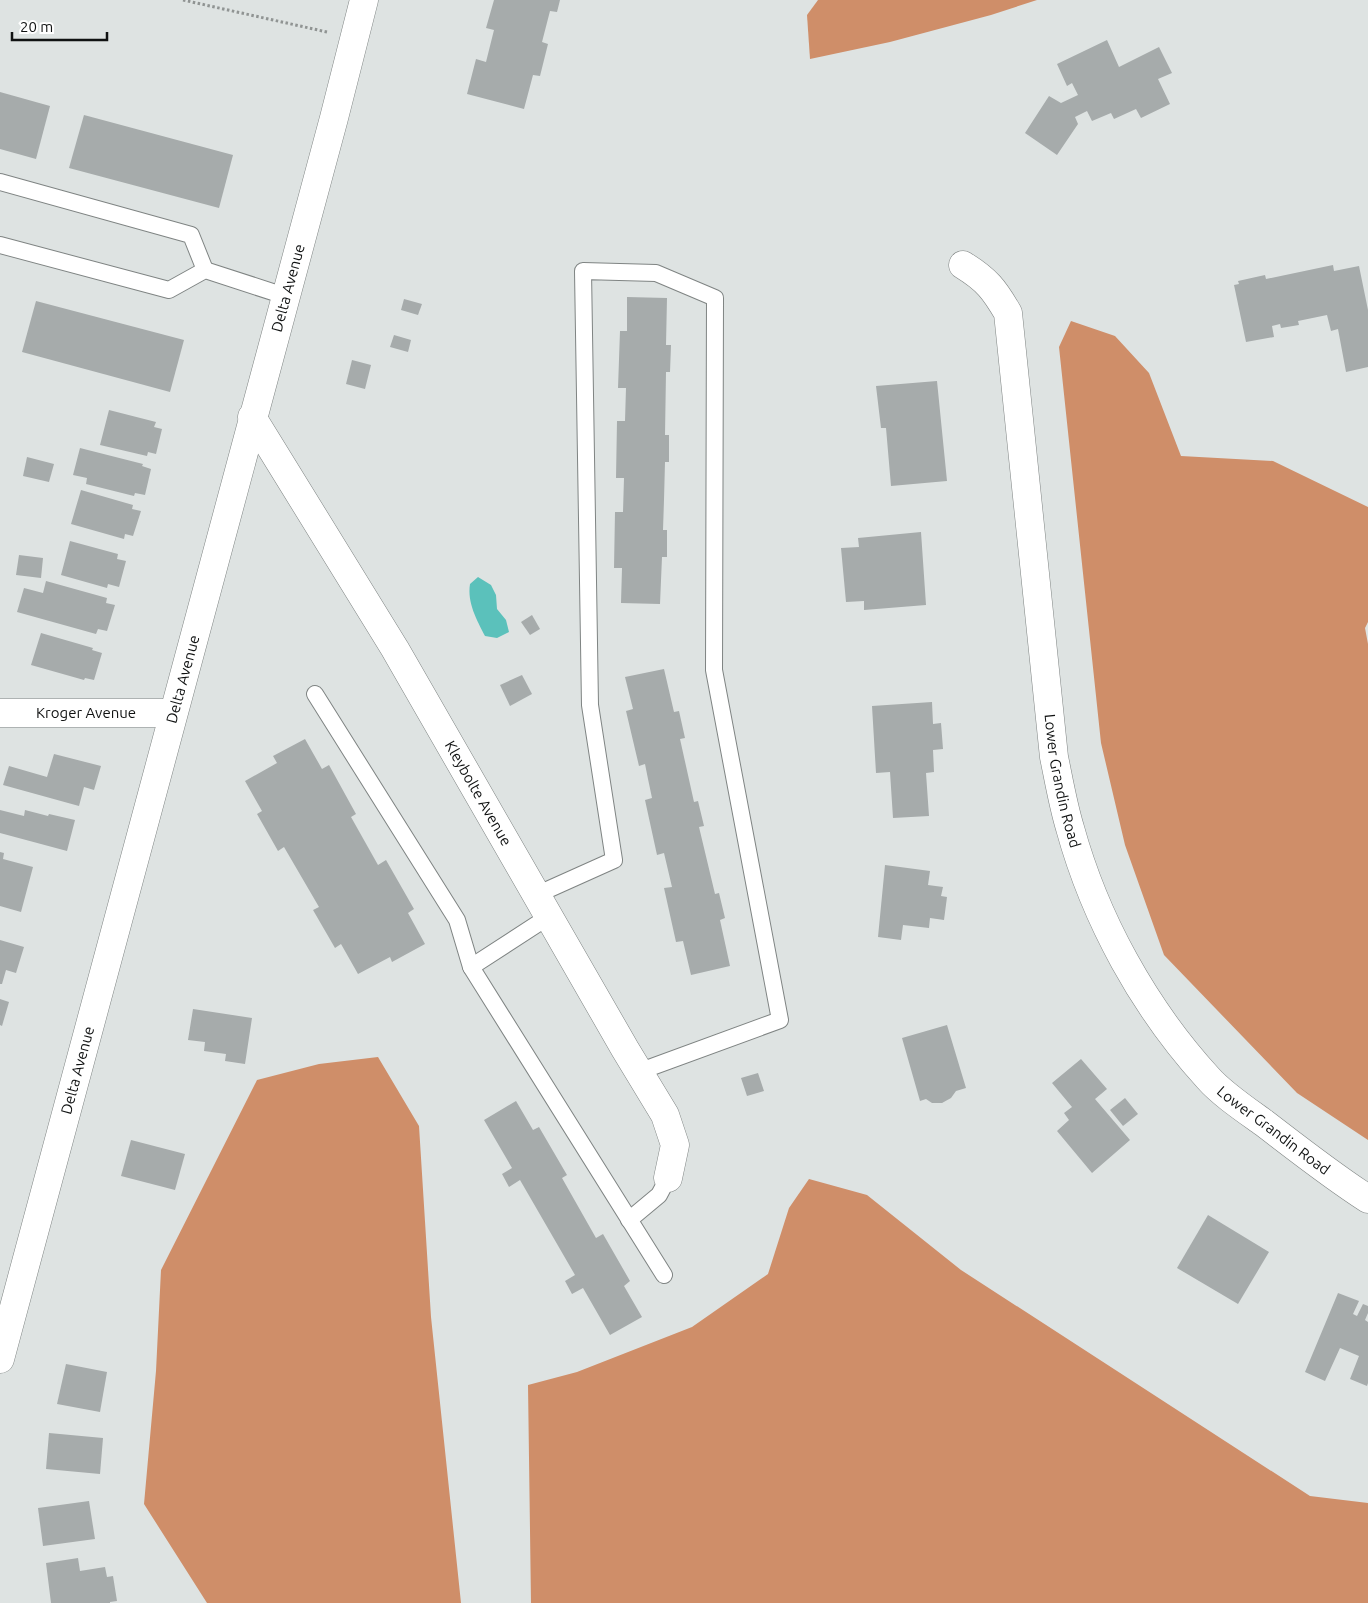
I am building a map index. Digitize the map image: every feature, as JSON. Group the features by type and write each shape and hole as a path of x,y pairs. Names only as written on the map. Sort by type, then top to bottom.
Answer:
{"street":[{"name":"Delta Avenue","path":"0,1359 364,0"},
{"name":"Lower Grandin Road","path":"963,265 980,276 996,293 1008,313 1054,757 1070,828 1093,896 1124,962 1163,1023 1209,1080 1327,1172 1368,1199"},
{"name":"Kleybolte Avenue","path":"252,417 395,649 665,1116 676,1146 668,1178"},
{"name":"Kroger Avenue","path":"0,713 173,713"}],"lane":[{"path":"0,182 192,235 205,270"},
{"path":"0,245 169,290 205,270 285,296"},
{"path":"471,967 542,906 614,860 590,705 583,271 656,273 715,298 714,670 780,1020 638,1072"},
{"path":"315,694 457,920 471,967 664,1275"},
{"path":"629,1220 659,1195 668,1178"}],"path":[{"path":"183,0 354,38"}],"shaded area":[{"path":"818,0 1037,0 991,15 890,42 810,59 807,15"},
{"path":"1071,321 1115,336 1149,373 1181,456 1273,461 1368,507 1368,622 1365,628 1368,644 1368,1140 1297,1093 1164,955 1125,845 1101,743 1059,347"},
{"path":"378,1057 419,1126 431,1317 461,1603 207,1603 144,1504 156,1371 161,1270 257,1080 319,1064"},
{"path":"809,1179 867,1195 961,1270 1310,1496 1368,1503 1368,1603 531,1603 528,1385 577,1372 692,1327 768,1274 789,1208"}],"water":[{"path":"478,577 491,585 496,595 497,609 506,620 509,632 497,638 485,636 471,605 470,584"}],"building":[{"path":"494,0 560,0 557,12 550,11 542,42 548,44 540,76 533,75 524,109 467,94 476,59 486,62 494,30 486,28"},
{"path":"1107,40 1119,67 1159,47 1172,73 1158,79 1170,104 1141,118 1136,109 1114,119 1111,113 1092,121 1087,111 1075,117 1078,124 1057,155 1025,133 1049,96 1061,103 1078,95 1072,83 1067,86 1057,64"},
{"path":"0,92 50,106 36,159 0,149"},
{"path":"84,115 233,155 219,208 69,168"},
{"path":"1333,265 1334,271 1359,266 1368,310 1368,367 1346,372 1338,329 1331,331 1327,315 1298,321 1299,325 1281,328 1280,324 1272,326 1274,337 1246,342 1234,285 1239,284 1238,281 1265,275 1266,279"},
{"path":"627,297 667,298 666,345 671,345 670,372 666,372 665,435 669,435 669,462 665,462 663,530 667,530 667,557 662,557 660,604 621,603 622,568 614,568 615,512 623,512 624,478 616,478 617,421 625,421 626,388 618,388 620,331 627,331"},
{"path":"404,299 422,304 418,315 401,310"},
{"path":"36,301 184,340 170,392 22,352"},
{"path":"394,335 411,340 408,352 390,347"},
{"path":"352,360 371,365 365,389 346,384"},
{"path":"937,381 947,481 891,486 886,428 881,428 876,386"},
{"path":"109,410 156,422 154,427 162,429 156,454 148,452 147,456 100,445"},
{"path":"80,448 143,464 142,466 151,469 145,495 135,493 134,496 86,484 87,478 73,475"},
{"path":"27,457 54,464 49,482 23,476"},
{"path":"81,490 133,505 132,509 141,511 133,536 125,534 124,539 71,524"},
{"path":"921,532 926,605 864,610 864,601 846,602 841,548 859,547 858,538"},
{"path":"70,541 118,554 117,559 126,561 119,587 108,584 107,588 61,575"},
{"path":"19,555 43,558 41,578 16,575"},
{"path":"46,581 107,598 106,603 115,605 107,631 98,629 96,634 17,612 24,588 43,593"},
{"path":"532,615 540,629 530,635 521,622"},
{"path":"41,633 93,648 92,650 102,653 94,680 85,678 84,680 31,665"},
{"path":"664,669 674,712 679,711 685,738 680,739 694,802 698,801 704,826 699,827 715,894 719,893 725,918 720,920 730,966 691,975 683,941 676,942 664,888 672,887 664,853 657,855 645,800 652,798 645,764 639,766 626,711 633,709 625,677"},
{"path":"522,675 532,694 510,706 500,685"},
{"path":"932,702 933,724 941,723 943,749 933,750 934,772 926,773 929,816 893,818 890,772 876,773 872,706"},
{"path":"305,739 322,769 329,765 356,814 351,817 378,865 386,860 414,909 408,913 425,944 392,962 390,957 358,974 341,944 335,948 313,910 319,907 284,847 278,851 257,814 262,811 245,781 277,763 273,756"},
{"path":"54,754 101,766 94,790 84,787 79,806 3,785 9,766 47,777"},
{"path":"0,810 24,816 25,810 75,820 67,851 0,833"},
{"path":"0,852 4,853 3,859 33,867 21,912 0,906"},
{"path":"885,865 930,871 928,885 943,887 941,896 947,897 944,920 930,918 929,928 903,925 901,940 878,937"},
{"path":"0,940 24,947 16,973 6,970 2,984 0,984"},
{"path":"0,999 9,1002 2,1026 0,1025"},
{"path":"193,1009 252,1018 245,1064 225,1061 226,1054 204,1051 205,1042 188,1040"},
{"path":"947,1025 966,1088 956,1091 951,1098 942,1103 932,1103 926,1099 920,1101 902,1038"},
{"path":"1081,1059 1107,1089 1095,1099 1130,1140 1092,1173 1057,1131 1069,1120 1064,1113 1072,1107 1052,1083"},
{"path":"758,1073 764,1091 747,1096 741,1078"},
{"path":"1125,1098 1138,1114 1123,1126 1110,1110"},
{"path":"516,1101 533,1130 539,1127 567,1175 562,1178 596,1238 603,1234 630,1281 624,1286 642,1317 610,1335 583,1288 572,1294 565,1281 575,1275 520,1180 509,1187 502,1174 512,1168 484,1120"},
{"path":"131,1140 185,1154 175,1190 121,1176"},
{"path":"1208,1215 1269,1252 1238,1304 1177,1268"},
{"path":"1338,1293 1359,1301 1353,1314 1357,1316 1363,1304 1368,1306 1365,1320 1368,1322 1367,1386 1350,1379 1359,1356 1340,1348 1325,1381 1305,1372"},
{"path":"66,1364 107,1372 100,1412 57,1404"},
{"path":"49,1433 103,1438 100,1474 46,1469"},
{"path":"89,1501 95,1539 43,1546 38,1508"},
{"path":"78,1558 80,1571 105,1567 107,1577 113,1576 117,1601 110,1603 51,1603 46,1563"}]}
